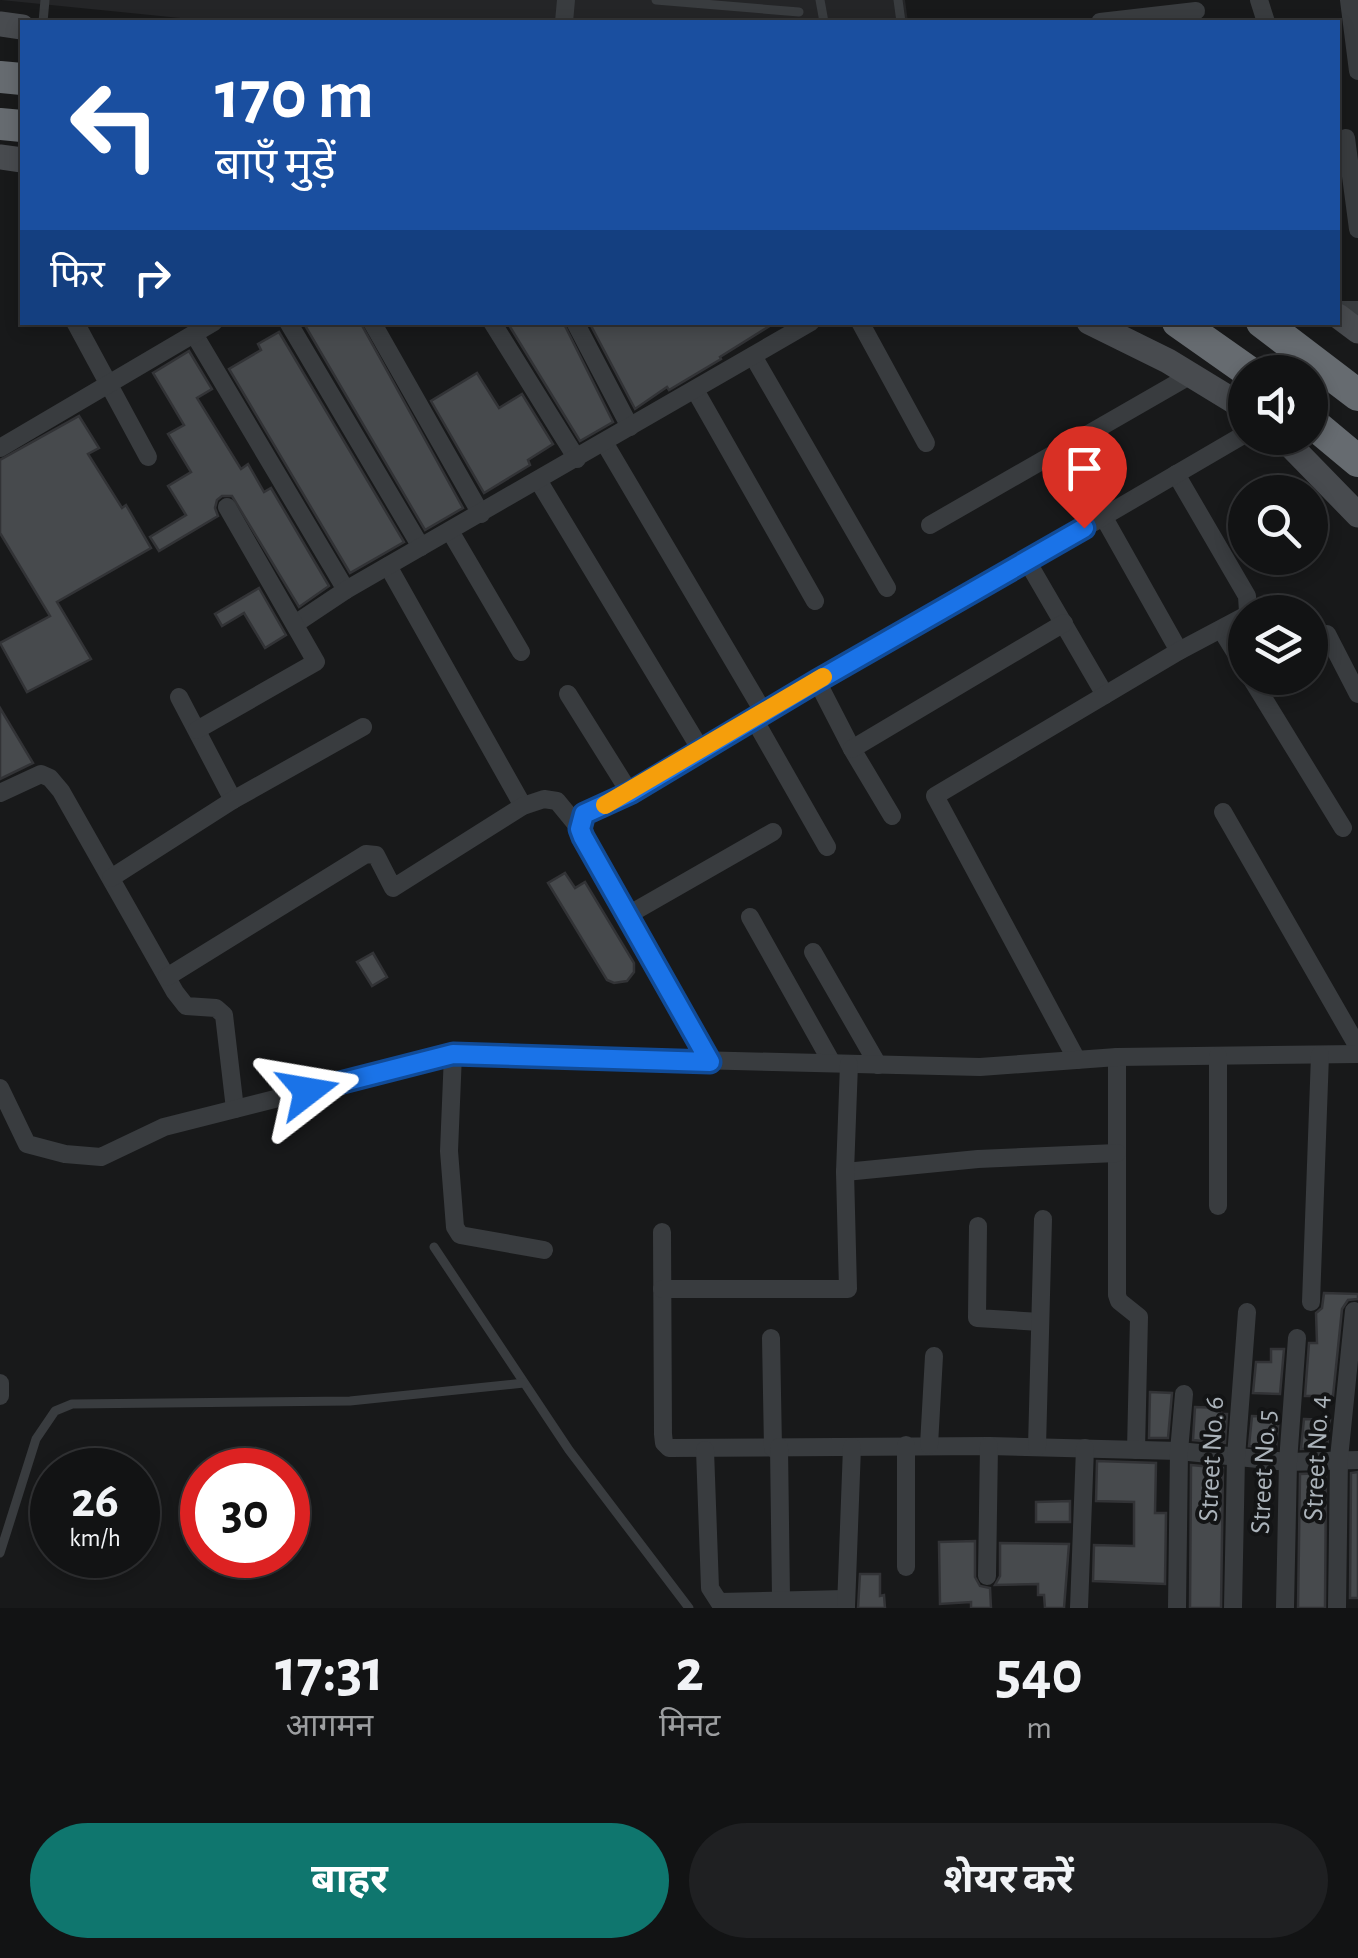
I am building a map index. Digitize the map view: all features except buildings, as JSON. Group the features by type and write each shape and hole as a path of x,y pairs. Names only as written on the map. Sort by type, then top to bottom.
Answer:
{"highway":[{"path":"1182,325 1228,357"},
{"path":"1266,325 1358,395"},
{"path":"1328,436 1358,461"}],"main road":[{"path":"1095,325 1228,398"},
{"path":"1300,455 1358,515"}],"street":[{"path":"1349,0 1345,31 1358,70"},
{"path":"1117,20 1196,11"},
{"path":"1347,138 1358,228"},
{"path":"77,325 148,457"},
{"path":"0,448 209,325"},
{"path":"290,325 421,548"},
{"path":"374,325 481,514"},
{"path":"494,325 576,459"},
{"path":"577,325 630,428"},
{"path":"295,624 346,590 806,325"},
{"path":"862,325 926,443"},
{"path":"194,334 346,590"},
{"path":"753,356 887,588"},
{"path":"930,525 1191,375"},
{"path":"695,390 816,601"},
{"path":"604,442 759,716 827,848"},
{"path":"580,829 584,814 630,793 1228,444"},
{"path":"1176,474 1246,595"},
{"path":"538,480 702,750"},
{"path":"196,730 316,662 227,507"},
{"path":"1103,516 1178,652"},
{"path":"450,531 521,652"},
{"path":"1028,561 1106,695"},
{"path":"388,566 523,806"},
{"path":"852,749 1064,623"},
{"path":"1077,1060 935,796 1178,652 1228,627"},
{"path":"1222,631 1228,641"},
{"path":"1328,638 1358,694"},
{"path":"817,681 892,816"},
{"path":"568,694 630,793"},
{"path":"1261,695 1343,828"},
{"path":"179,697 233,800"},
{"path":"111,878 233,800 363,727"},
{"path":"0,794 34,776 50,778 62,791 186,1006 216,1008 224,1015 235,1109"},
{"path":"167,977 366,854 376,855 393,888 523,806 544,799 557,801 580,829 710,1062"},
{"path":"0,1088 27,1144 91,1157 119,1150 164,1127 453,1054 980,1066 1117,1056 1358,1051 1222,812"},
{"path":"628,915 773,832"},
{"path":"662,1290 848,1289 840,1064 750,917"},
{"path":"813,952 878,1065"},
{"path":"453,1054 449,1152 455,1227 460,1235 481,1241 544,1250"},
{"path":"1311,1302 1320,1054"},
{"path":"1117,1056 1117,1295 1140,1317 1136,1450"},
{"path":"1218,1056 1218,1206"},
{"path":"845,1172 978,1159 1117,1153"},
{"path":"1037,1447 1042,1219"},
{"path":"978,1226 977,1318 1040,1322"},
{"path":"662,1232 664,1443 669,1448 929,1445 1179,1451 1288,1462 1348,1459"},
{"name":"Street No. 4","path":"1337,1608 1354,1311"},
{"name":"Street No. 6","path":"1233,1608 1236,1457 1247,1312"},
{"path":"771,1338 781,1598"},
{"name":"Street No. 5","path":"1285,1608 1288,1462 1298,1338"},
{"path":"929,1445 934,1356"},
{"path":"0,1382 0,1396"},
{"path":"1177,1608 1179,1451 1184,1394"},
{"path":"906,1445 906,1567"},
{"path":"987,1576 989,1446"},
{"path":"704,1450 713,1597 719,1602 781,1598 846,1603 852,1447"},
{"path":"1079,1608 1086,1448"}],"lane":[{"path":"656,0 799,12"},
{"path":"434,1247 569,1450 689,1608"},
{"path":"0,1553 36,1439 55,1411 72,1404 350,1401 524,1382"}],"shaded area":[{"path":"1,0 905,0 908,20 200,20"}],"slow traffic":[{"path":"605,805 823,677"}],"route":[{"path":"308,1091 453,1054 710,1062 583,837 580,821 584,814 630,793 1084,528"}]}
